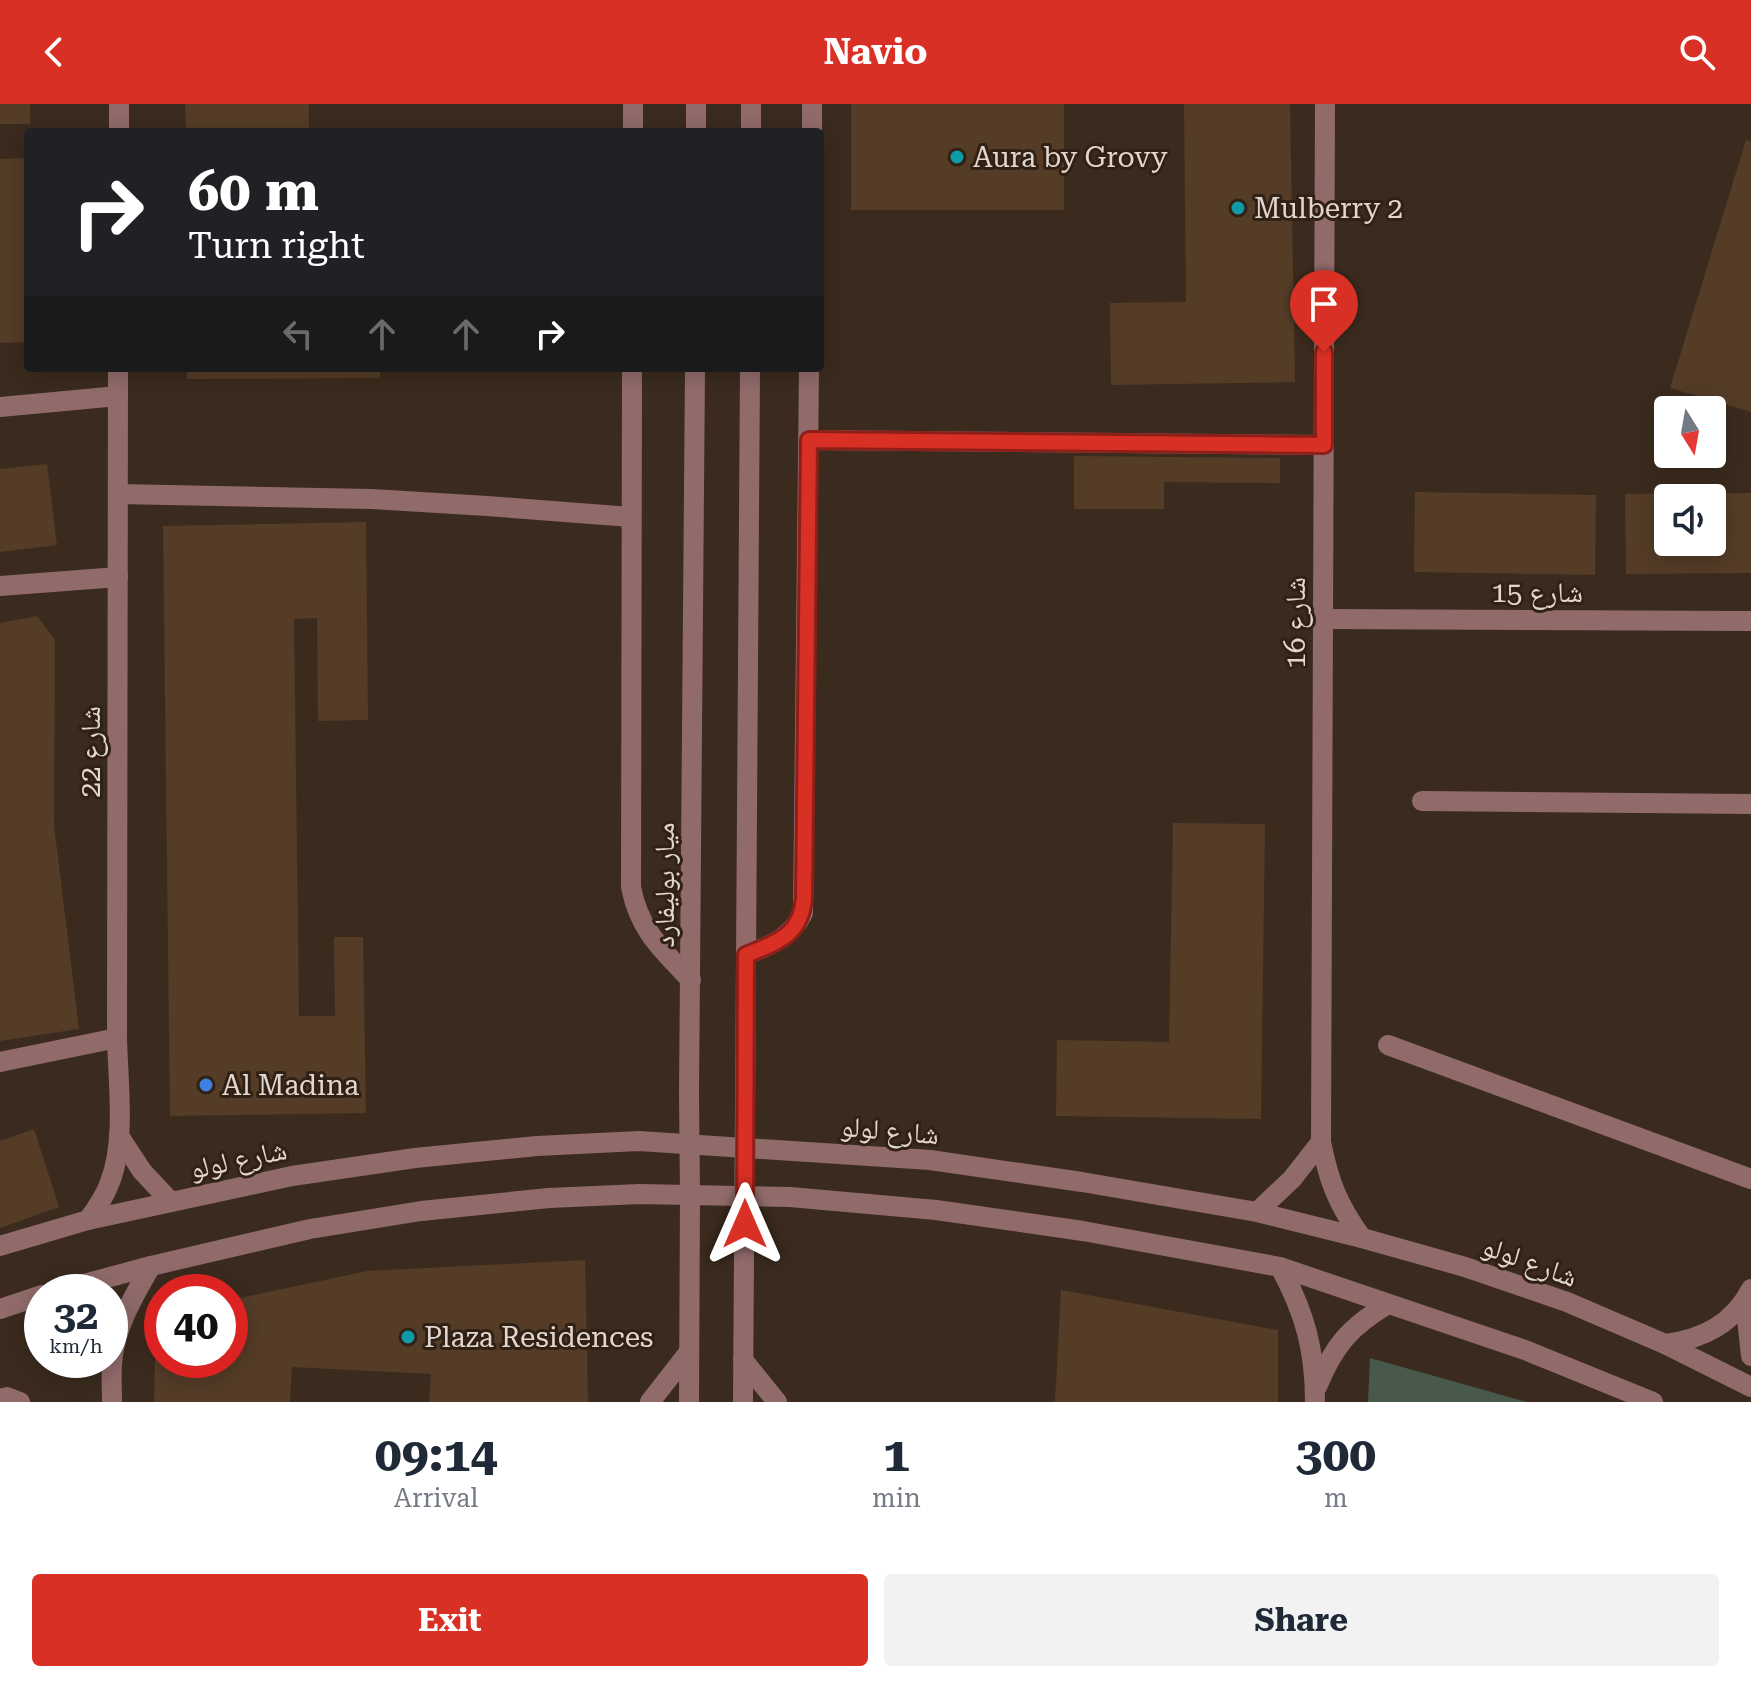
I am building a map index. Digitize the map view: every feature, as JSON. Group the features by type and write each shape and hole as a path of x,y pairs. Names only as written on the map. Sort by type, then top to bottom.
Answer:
{"street":[{"path":"119,104 119,128"},
{"path":"633,104 633,128"},
{"path":"696,104 696,128"},
{"path":"751,104 751,128"},
{"path":"812,104 812,128"},
{"name":"شارع 16","path":"1325,104 1321,1142 1334,1193 1362,1238"},
{"name":"شارع 22","path":"88,1220 111,1181 119,1136 118,372"},
{"path":"632,372 631,887 634,906 652,939 691,980"},
{"name":"ميار بوليفارد","path":"689,1402 695,372"},
{"path":"743,1402 750,372"},
{"path":"746,955 786,936 797,926 803,913 809,372"},
{"path":"0,407 118,396"},
{"path":"809,440 1324,445"},
{"path":"118,494 372,499 631,517"},
{"path":"0,586 118,577"},
{"name":"شارع 15","path":"1323,619 1751,621"},
{"path":"1422,801 1751,804"},
{"path":"0,1062 117,1038"},
{"path":"1388,1045 1751,1179"},
{"path":"119,1136 142,1171 171,1202"},
{"name":"شارع لولو","path":"0,1246 88,1220 292,1176 415,1158 552,1145 639,1141 930,1160 1257,1212 1362,1238 1465,1267 1567,1302 1665,1344 1751,1387"},
{"path":"1257,1212 1292,1179 1321,1142"},
{"path":"121,1274 310,1229 421,1211 549,1198 640,1194 790,1197 936,1210 1083,1231 1280,1267 1525,1350 1653,1402"},
{"path":"128,1309 151,1266"},
{"path":"1280,1267 1296,1296 1306,1326 1313,1358 1315,1396"},
{"path":"1665,1344 1684,1342 1710,1332 1733,1315 1748,1294"},
{"path":"1748,1294 1751,1356"},
{"path":"0,1309 24,1301"},
{"path":"1315,1396 1326,1363 1342,1339 1363,1319 1388,1304"},
{"path":"650,1402 689,1352"},
{"path":"743,1360 777,1402"},
{"path":"111,1378 112,1402"},
{"path":"0,1399 7,1397 20,1402"}],"green space":[{"path":"1370,1358 1527,1402 1368,1402"}],"building":[{"path":"0,104 30,104 30,124 0,124"},
{"path":"185,104 309,104 309,128 186,128"},
{"name":"Aura by Grovy","path":"851,104 1064,104 1064,210 851,210"},
{"name":"Mulberry 2","path":"1184,104 1290,104 1295,382 1111,385 1110,303 1186,302"},
{"path":"1746,140 1751,142 1751,412 1726,405 1726,396 1697,396 1670,388"},
{"path":"24,158 24,342 0,343 0,159"},
{"path":"187,372 380,372 380,378 187,379"},
{"path":"1074,456 1280,458 1280,483 1164,482 1164,509 1074,509"},
{"path":"47,464 57,545 0,552 0,469"},
{"path":"1415,492 1596,495 1595,575 1414,572"},
{"path":"1726,493 1751,493 1751,573 1626,574 1625,494 1654,494 1654,556 1726,556"},
{"path":"366,522 368,720 318,721 317,618 294,619 299,1016 335,1016 334,937 363,937 366,1113 170,1116 163,526"},
{"path":"37,616 55,640 54,825 79,1029 0,1041 0,623"},
{"path":"1173,823 1265,824 1261,1119 1056,1116 1057,1040 1169,1042"},
{"path":"34,1129 59,1207 0,1228 0,1141"},
{"name":"Plaza Residences","path":"585,1260 588,1402 429,1402 431,1374 292,1367 290,1402 154,1402 155,1378 248,1378 248,1296 367,1271"},
{"path":"1061,1290 1278,1330 1278,1402 1055,1402"}],"place":[{"name":"Aura by Grovy","path":"957,157"},
{"name":"Mulberry 2","path":"1238,208"},
{"name":"Al Madina","path":"206,1085"},
{"name":"Plaza Residences","path":"408,1337"}],"route":[{"path":"745,1224 746,955 786,936 797,926 803,913 809,440 1324,445 1324,352"}]}
